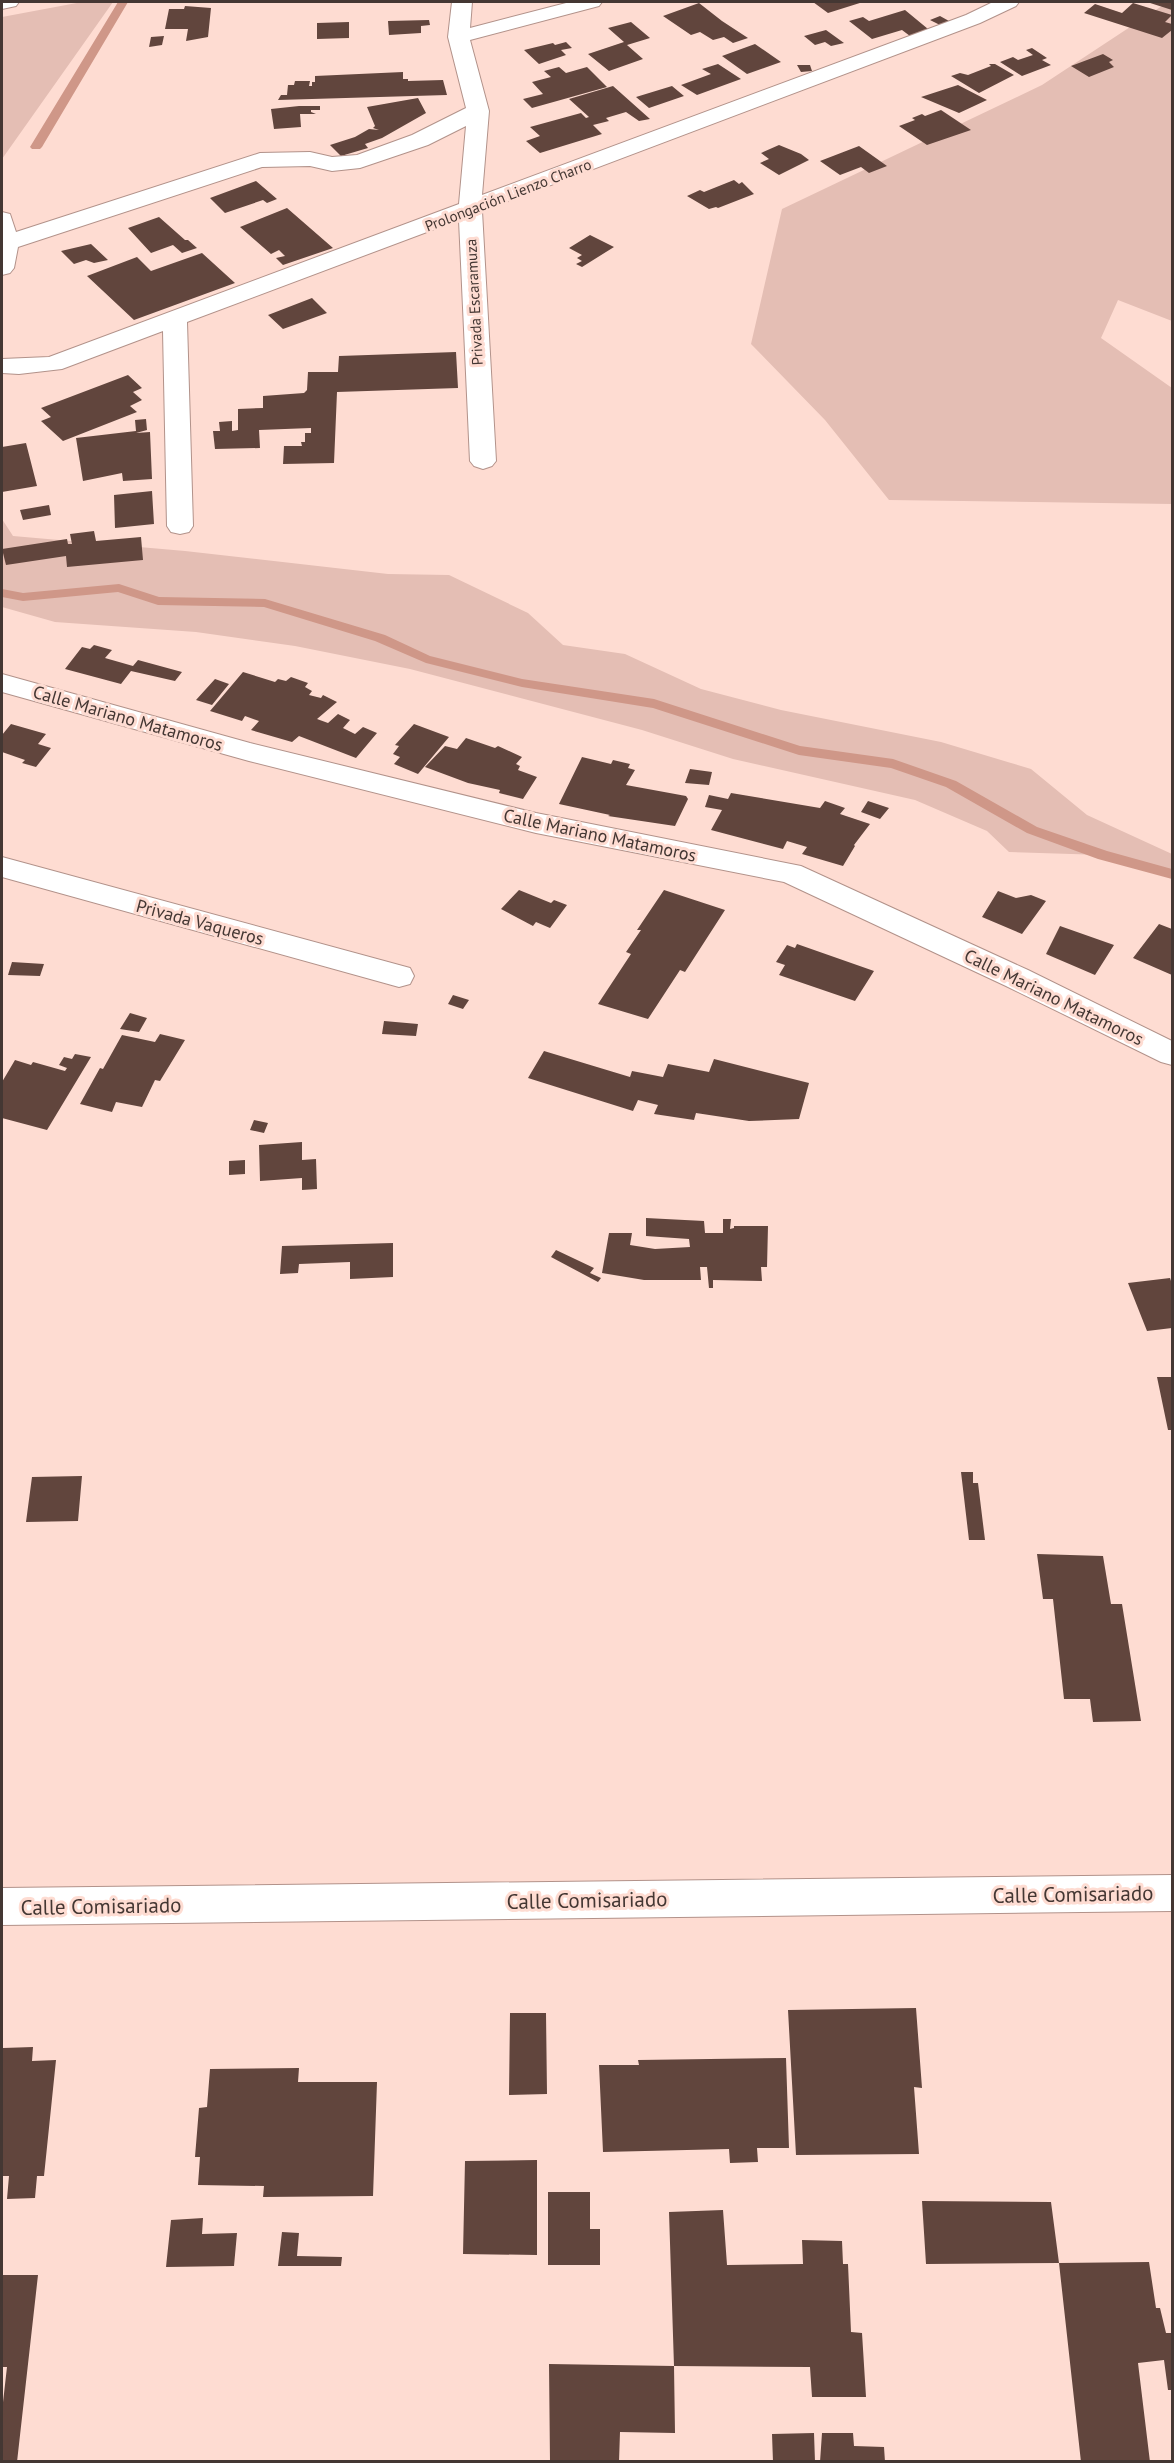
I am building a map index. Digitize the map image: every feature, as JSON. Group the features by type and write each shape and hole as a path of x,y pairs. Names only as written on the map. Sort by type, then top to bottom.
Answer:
{"street":[{"path":"2,3 9,2"},
{"name":"Privada Escaramuza","path":"462,2 459,37 478,111 470,209 483,461"},
{"path":"459,37 592,2"},
{"name":"Prolongación Lienzo Charro","path":"2,366 53,364 973,19 1009,2"},
{"path":"8,243 260,160 310,159 332,164 360,161 420,140 478,111"},
{"path":"2,219 8,243 2,268"},
{"path":"175,319 180,526"},
{"name":"Calle Mariano Matamoros","path":"2,683 249,752 536,823 791,873 1173,1054"},
{"name":"Privada Vaqueros","path":"2,867 399,976"},
{"name":"Calle Comisariado","path":"2,1907 1173,1893"}],"shaded area":[{"path":"82,2 113,2 2,159 2,17"},
{"path":"1168,2 1172,2 1172,321 1118,300 1101,338 1172,388 1172,504 889,500 825,420 751,344 782,209 1042,85"},
{"path":"2,519 13,536 185,551 388,574 449,575 528,613 563,645 625,654 701,689 781,710 941,742 1031,769 1087,815 1172,854 1172,874 1103,855 1009,852 987,831 915,800 733,759 642,730 410,669 295,646 196,632 55,622 2,607"}],"building":[{"path":"813,2 863,2 828,13"},
{"path":"1147,2 1172,2 1172,10"},
{"path":"699,3 748,38 733,43 724,37 713,40 700,32 691,35 663,16"},
{"path":"1133,3 1172,15 1165,22 1172,24 1172,30 1162,38 1084,13 1095,4 1122,13"},
{"path":"185,6 211,8 208,37 186,41 188,29 165,29 169,9 184,9"},
{"path":"905,10 928,29 910,36 902,30 872,39 849,21 863,17 869,21"},
{"path":"940,16 949,21 942,26 930,20"},
{"path":"429,20 430,25 421,26 421,33 389,35 388,21"},
{"path":"349,22 349,38 317,39 317,23"},
{"path":"631,22 650,38 627,45 643,59 609,71 588,54 624,42 608,28"},
{"path":"826,30 844,43 831,46 825,42 815,45 804,36"},
{"path":"164,36 162,45 149,47 151,37"},
{"path":"566,42 572,48 561,50 566,55 539,64 524,50 553,43 555,45"},
{"path":"755,44 781,62 747,74 722,56"},
{"path":"1032,48 1047,58 1042,60 1051,65 1022,76 1000,62 1013,57 1018,60 1033,55 1026,50"},
{"path":"1103,54 1113,60 1109,62 1114,67 1089,77 1071,66"},
{"path":"718,64 741,79 697,95 681,85 711,74 702,69"},
{"path":"989,64 995,64 1014,75 979,93 951,76 960,73 968,75 991,66"},
{"path":"797,65 810,65 812,71 801,72"},
{"path":"559,67 566,73 587,67 607,87 532,108 523,99 543,94 532,82 551,77 544,71"},
{"path":"403,72 403,79 408,79 408,81 443,80 447,95 278,100 281,95 287,95 288,85 294,85 295,81 310,81 309,86 312,86 315,76"},
{"path":"958,85 987,100 959,113 921,97"},
{"path":"613,86 650,119 639,121 626,112 606,118 609,121 593,125 602,134 540,153 526,141 540,136 530,127 581,113 586,118 589,117 569,99"},
{"path":"672,86 684,96 649,108 636,97"},
{"path":"418,98 426,113 382,138 365,144 368,148 341,156 330,145 355,137 369,129 379,130 373,128 375,126 367,107"},
{"path":"320,106 320,110 311,110 316,114 300,114 301,127 274,129 271,109"},
{"path":"941,110 971,130 927,145 899,126 915,120 912,118 922,114 925,116"},
{"path":"779,145 809,160 779,175 760,163 769,159 761,153"},
{"path":"859,146 887,166 869,173 861,167 840,175 820,161"},
{"path":"734,180 739,184 742,182 754,194 718,208 709,209 687,196 700,190 704,192"},
{"path":"256,181 277,199 267,203 263,200 225,213 210,198"},
{"path":"287,208 333,248 283,265 276,258 285,256 279,250 271,254 240,227"},
{"path":"159,217 197,248 182,253 173,245 151,253 128,228"},
{"path":"590,235 614,247 582,267 576,264 582,261 577,258 582,255 569,248"},
{"path":"91,244 108,260 94,263 86,260 74,264 61,251"},
{"path":"202,253 235,283 134,320 87,276 137,257 151,271"},
{"path":"312,298 327,313 283,329 268,315"},
{"path":"456,352 458,388 337,392 334,463 283,464 284,446 302,446 301,442 305,442 305,433 311,433 311,428 259,430 260,448 215,449 213,431 220,431 219,422 232,421 232,431 238,430 238,409 263,408 263,396 304,393 307,390 308,372 338,372 339,356"},
{"path":"128,375 142,388 133,392 142,400 130,406 137,412 63,441 41,421 51,417 41,408"},
{"path":"146,419 147,430 136,433 150,432 152,479 123,481 122,473 83,481 76,438 136,431 135,420"},
{"path":"26,443 37,486 2,492 2,447"},
{"path":"152,491 154,524 115,528 114,495"},
{"path":"49,505 51,515 23,520 20,510"},
{"path":"94,531 96,541 141,537 143,560 67,567 66,556 6,565 2,549 67,539 68,544 72,544 70,534"},
{"path":"94,645 112,650 105,658 133,666 138,660 182,672 175,681 131,671 121,684 65,669 82,647 90,649"},
{"path":"243,672 275,682 278,679 286,681 291,677 308,683 305,687 312,691 309,695 321,698 323,695 337,702 317,719 328,723 338,714 350,720 343,728 355,734 363,727 377,733 356,758 299,736 292,742 251,730 259,721 245,716 242,721 210,711"},
{"path":"215,679 229,684 212,705 196,700"},
{"path":"11,724 46,734 38,744 51,748 36,767 22,763 25,760 2,752 2,735"},
{"path":"414,724 449,737 418,774 394,764 400,757 393,754 399,746 395,745"},
{"path":"466,738 495,748 498,746 522,757 516,764 520,766 518,770 537,777 523,799 499,793 500,790 468,783 425,767 445,746 457,749"},
{"path":"582,757 611,764 613,760 630,764 628,768 635,770 626,785 686,796 688,799 675,826 608,816 610,815 559,804"},
{"path":"690,769 712,772 709,785 685,783"},
{"path":"731,793 820,808 825,801 845,808 840,814 870,824 854,845 843,866 802,854 807,847 787,841 783,849 711,830 722,810 705,807 709,795 728,799"},
{"path":"868,801 889,808 880,819 861,812"},
{"path":"519,890 551,903 554,900 567,905 550,928 536,922 533,926 501,909"},
{"path":"664,890 725,910 685,972 680,970 648,1019 598,1004 631,954 626,952 641,930 637,930"},
{"path":"998,891 1016,898 1031,895 1046,901 1022,934 982,917"},
{"path":"1159,924 1172,929 1172,975 1133,958"},
{"path":"1060,926 1114,945 1095,975 1046,954"},
{"path":"797,944 874,971 855,1001 779,975 785,965 776,962 787,945 795,948"},
{"path":"12,962 44,964 40,976 8,975"},
{"path":"453,995 469,1000 463,1009 448,1004"},
{"path":"130,1013 147,1018 139,1032 120,1029"},
{"path":"384,1021 418,1024 416,1036 382,1034"},
{"path":"160,1034 185,1040 160,1081 155,1080 142,1107 116,1102 112,1112 80,1104 122,1035 155,1042"},
{"path":"544,1051 630,1077 632,1071 663,1077 668,1064 709,1072 714,1059 809,1083 799,1119 749,1121 696,1113 694,1120 654,1114 658,1105 638,1100 633,1111 528,1078"},
{"path":"75,1054 91,1057 47,1130 2,1118 2,1082 15,1060 31,1065 33,1062 65,1071 67,1068 59,1065 64,1057 72,1059"},
{"path":"254,1120 268,1123 264,1133 250,1130"},
{"path":"302,1142 302,1160 316,1159 317,1189 302,1190 302,1178 260,1181 259,1145"},
{"path":"245,1160 245,1174 229,1175 229,1161"},
{"path":"646,1218 704,1221 705,1233 723,1233 723,1219 731,1219 730,1229 734,1226 768,1226 767,1267 761,1267 762,1281 713,1280 713,1288 709,1288 707,1267 700,1267 701,1280 644,1280 602,1273 609,1233 632,1233 630,1245 655,1249 690,1247 689,1239 646,1236"},
{"path":"393,1243 393,1277 350,1279 350,1262 299,1264 298,1273 280,1274 282,1246"},
{"path":"556,1250 594,1268 590,1273 601,1278 598,1282 551,1257"},
{"path":"1170,1278 1172,1328 1147,1331 1128,1283"},
{"path":"1157,1377 1172,1377 1172,1430 1168,1430"},
{"path":"961,1472 973,1472 973,1483 978,1483 985,1540 969,1540"},
{"path":"82,1476 78,1521 26,1522 32,1477"},
{"path":"1037,1554 1103,1556 1111,1604 1122,1604 1141,1721 1093,1722 1090,1699 1064,1699 1053,1599 1043,1599"},
{"path":"916,2008 922,2088 914,2087 919,2154 796,2155 788,2010"},
{"path":"510,2013 546,2013 547,2094 509,2095"},
{"path":"33,2047 32,2061 56,2060 44,2176 37,2176 35,2198 7,2199 9,2176 2,2176 3,2048"},
{"path":"786,2058 789,2148 757,2148 758,2162 730,2163 729,2149 603,2152 599,2065 639,2065 638,2060"},
{"path":"299,2068 298,2082 377,2082 373,2196 263,2197 264,2186 198,2185 200,2157 195,2157 199,2108 207,2107 210,2069"},
{"path":"537,2160 537,2255 463,2254 465,2161"},
{"path":"548,2192 590,2192 590,2229 600,2229 600,2265 548,2265"},
{"path":"922,2201 1051,2202 1059,2263 926,2264"},
{"path":"723,2210 727,2265 803,2264 802,2240 842,2241 843,2264 848,2264 851,2332 862,2333 866,2397 812,2397 810,2367 674,2366 669,2212"},
{"path":"203,2218 202,2234 237,2233 234,2266 166,2267 171,2220"},
{"path":"282,2232 299,2233 297,2256 342,2257 341,2266 278,2266"},
{"path":"1149,2262 1156,2308 1160,2308 1166,2333 1172,2333 1172,2390 1168,2390 1164,2360 1138,2363 1150,2462 1081,2462 1059,2263"},
{"path":"2,2275 38,2275 17,2462 2,2462 2,2411 7,2367 2,2367"},
{"path":"549,2364 674,2366 675,2433 620,2432 619,2462 550,2462"},
{"path":"814,2433 815,2462 773,2462 772,2434"},
{"path":"822,2433 853,2433 854,2446 884,2447 885,2462 820,2462"}],"waterway":[{"path":"36,147 123,2"},
{"path":"2,593 23,597 119,588 158,601 265,603 380,638 426,659 522,683 654,704 799,750 893,764 951,784 1032,830 1103,855 1172,874"}]}
